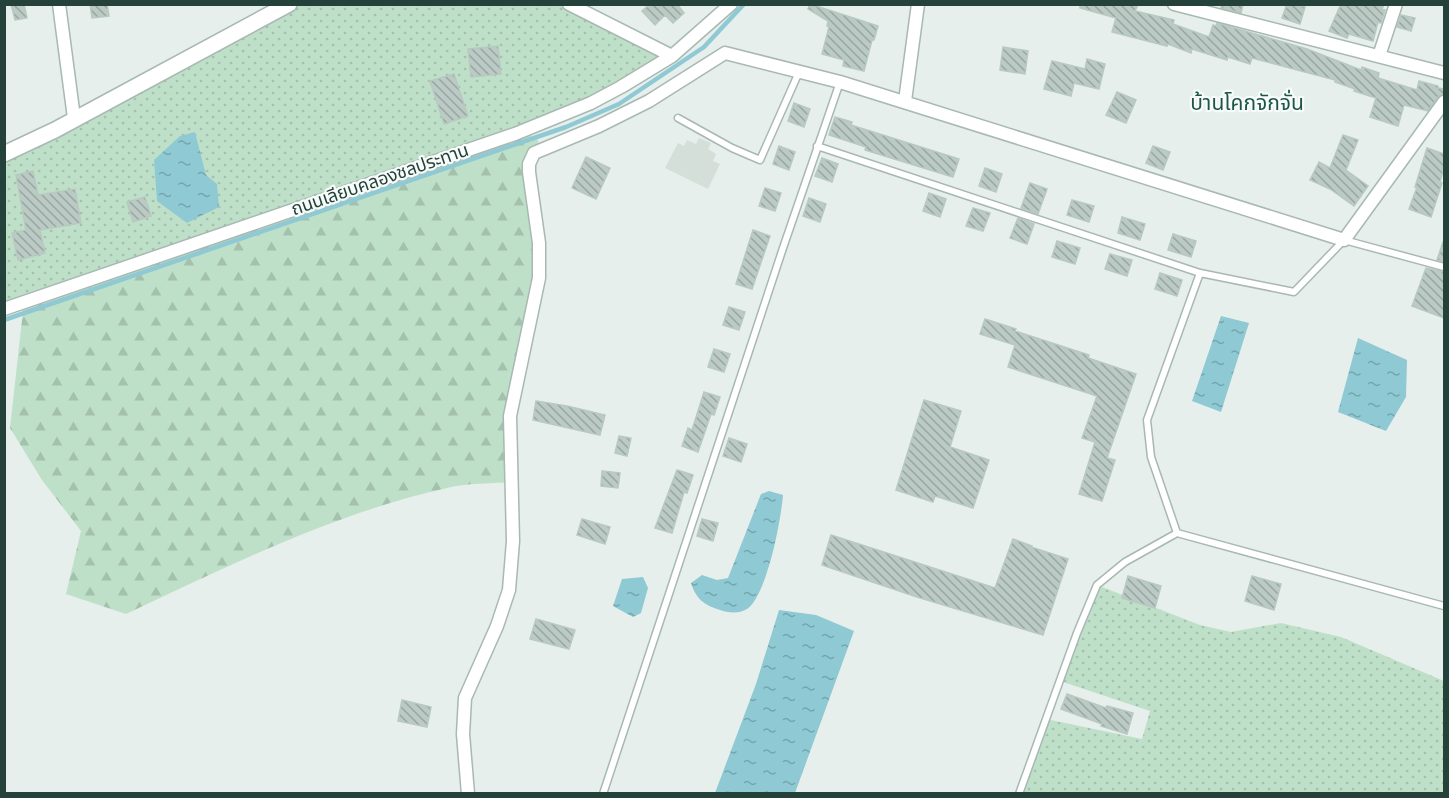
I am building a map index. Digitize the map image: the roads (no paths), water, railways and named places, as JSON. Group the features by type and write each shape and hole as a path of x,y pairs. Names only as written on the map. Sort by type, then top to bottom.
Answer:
{"street":[{"path":"59,4 74,118"},
{"path":"4,154 289,4"},
{"path":"570,4 672,56"},
{"name":"ถนนเลียบคลองชลประทาน","path":"4,309 515,134 591,103 672,56 731,4"},
{"path":"905,101 918,4"},
{"path":"1379,56 1396,4"},
{"path":"1180,5 1444,74"},
{"path":"468,794 463,734 465,698 506,604 512,574 510,416 539,278 540,261 529,172 530,158 540,148 598,126 649,101 725,53 905,101 1344,240 1444,102"}],"lane":[{"path":"678,118 732,148 760,160 799,71"},
{"path":"603,794 840,82"},
{"path":"818,146 1200,273 1294,292 1344,240 1444,267"},
{"path":"1177,533 1151,457 1147,420 1200,273"},
{"path":"1019,794 1077,633 1098,585 1125,562 1177,533 1444,606"}],"water":[{"path":"195,132 206,175 217,184 219,207 187,223 157,201 154,160 180,136"},
{"path":"1221,316 1249,323 1221,412 1192,401"},
{"path":"1358,338 1407,360 1406,397 1386,431 1338,412"},
{"path":"769,491 783,495 772,556 761,589 744,611 723,611 709,606 701,601 691,583 702,575 717,580 728,578 761,494"},
{"path":"643,577 648,588 641,613 633,617 613,606 622,579"},
{"path":"779,610 816,615 854,631 795,793 715,793 756,684"}],"waterway":[{"path":"4,320 566,127 619,104 704,47 744,4"}],"district":[{"name":"บ้านโคกจักจั่น","path":"1247,103"}]}
